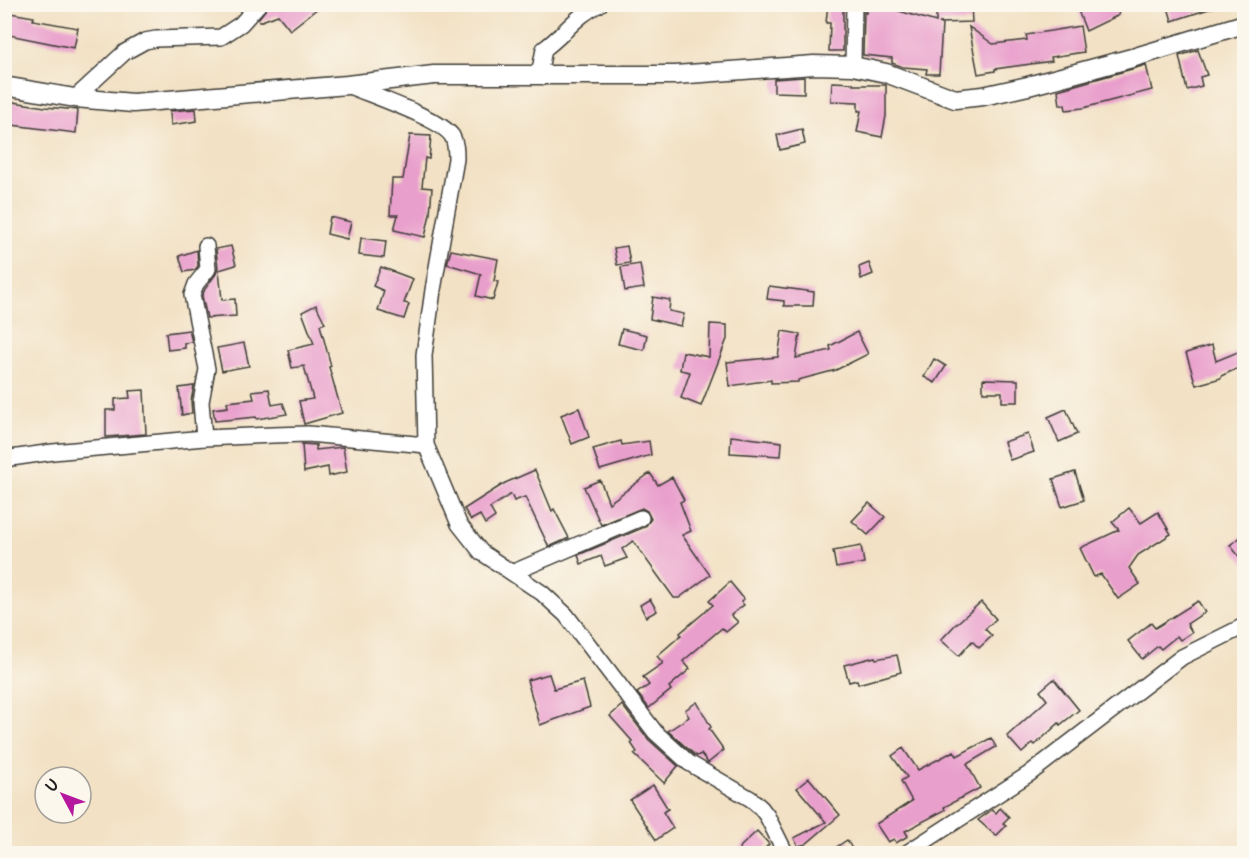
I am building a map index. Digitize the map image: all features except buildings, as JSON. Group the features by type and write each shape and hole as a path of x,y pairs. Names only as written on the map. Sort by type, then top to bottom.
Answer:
{"street":[{"path":"75,98 125,52 145,41 221,37 242,24 259,4"},
{"path":"539,75 544,49 559,38 578,16 600,4"},
{"path":"853,66 854,4"},
{"path":"4,86 75,98 133,103 347,86 434,75 675,75 797,66 853,66 886,73 955,99 983,96 1028,86 1245,24"},
{"path":"347,86 437,124 454,138 456,159 424,355 426,445 459,524 481,552 514,572 566,615 655,732 689,763 751,799 761,808 768,816 786,854"},
{"path":"204,438 201,402 207,369 192,295 196,284 208,269 206,246"},
{"path":"4,459 52,452 204,438 308,434 426,445"},
{"path":"514,572 641,518"},
{"path":"904,854 1029,774 1182,657 1245,626"}]}
